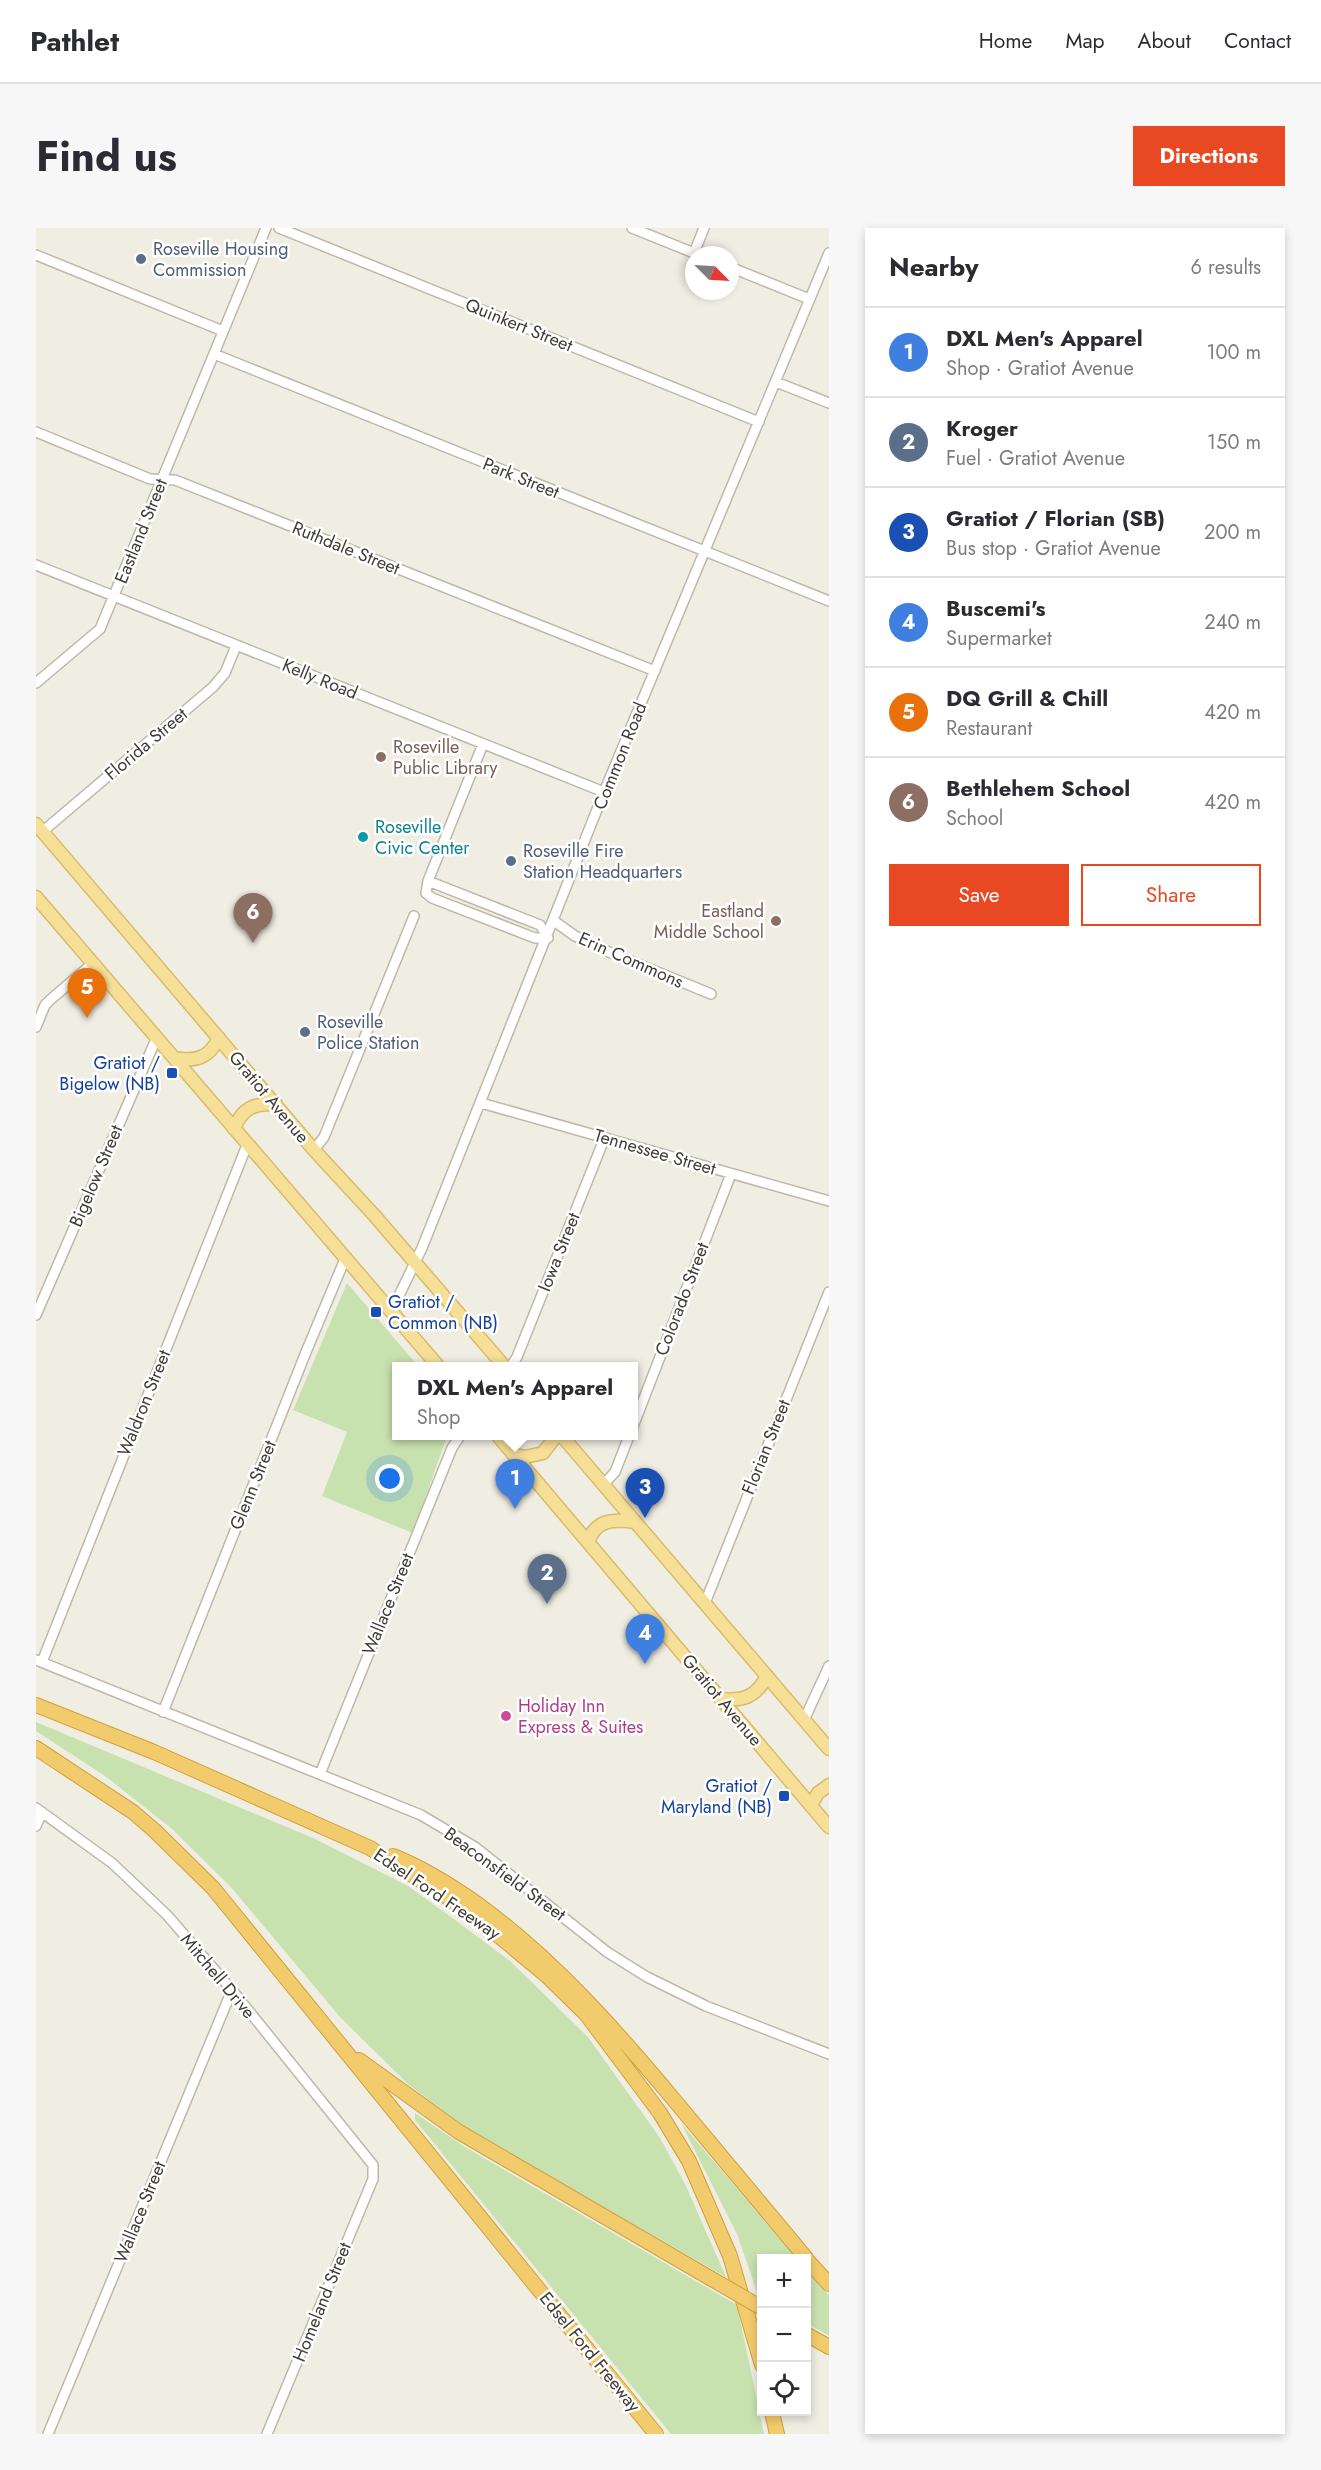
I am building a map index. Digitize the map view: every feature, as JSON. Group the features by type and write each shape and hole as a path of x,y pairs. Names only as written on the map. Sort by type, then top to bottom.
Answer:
{"highway":[{"name":"Edsel Ford Freeway","path":"36,1705 154,1752 370,1848 470,1912 546,1975 586,2014 660,2114 689,2161 730,2256 761,2362"},
{"name":"Edsel Ford Freeway","path":"36,1748 110,1795 155,1831 213,1888 656,2434"},
{"path":"370,1848 417,1865 464,1894 504,1924 573,1984 627,2043 802,2254"},
{"path":"343,2048 452,2128 757,2305"},
{"path":"811,2264 829,2284"},
{"path":"811,2336 829,2347"},
{"path":"773,2416 777,2434"}],"main road":[{"name":"Gratiot Avenue","path":"38,829 314,1150 415,1262 501,1362"},
{"path":"36,897 435,1362"},
{"path":"174,1058 187,1060 204,1057 210,1053 219,1038"},
{"path":"234,1129 247,1108 276,1104"},
{"name":"Gratiot Avenue","path":"501,1440 829,1827"},
{"path":"514,1455 525,1457 543,1453 553,1440"},
{"path":"566,1440 829,1749"},
{"path":"588,1542 593,1530 603,1522 619,1520 635,1522"},
{"path":"721,1699 751,1697 767,1676"},
{"path":"811,1805 818,1793 829,1785"}],"street":[{"path":"36,255 223,331 266,228"},
{"name":"Quinkert Street","path":"279,228 759,422"},
{"path":"632,228 685,250"},
{"path":"698,246 704,228"},
{"name":"Common Road","path":"391,1312 415,1262 548,938 604,792 829,253"},
{"path":"739,271 810,299"},
{"name":"Eastland Street","path":"36,683 100,629 223,331"},
{"name":"Park Street","path":"214,354 829,601"},
{"path":"776,382 829,403"},
{"name":"Ruthdale Street","path":"36,432 150,479 175,480 655,671"},
{"name":"Kelly Road","path":"36,566 604,792"},
{"name":"Florida Street","path":"38,829 213,687 225,673 236,646"},
{"path":"483,744 428,881 426,893 432,898 535,938 548,938"},
{"path":"428,881 540,925 548,938"},
{"path":"314,1150 324,1137 414,916"},
{"name":"Erin Commons","path":"554,921 574,936 604,950 711,994"},
{"path":"36,1027 45,1005 92,964"},
{"name":"Bigelow Street","path":"36,1315 157,1037"},
{"name":"Tennessee Street","path":"480,1103 829,1201"},
{"name":"Iowa Street","path":"513,1362 520,1351 605,1137"},
{"name":"Waldron Street","path":"39,1661 247,1145"},
{"name":"Colorado Street","path":"638,1411 731,1174"},
{"name":"Glenn Street","path":"163,1712 306,1352 345,1260"},
{"name":"Florian Street","path":"705,1603 829,1292"},
{"name":"Wallace Street","path":"320,1774 417,1533 457,1440"},
{"path":"604,1484 615,1472 627,1440"},
{"name":"Beaconsfield Street","path":"39,1661 421,1815 461,1838 607,1952 647,1977 706,2006 829,2054"},
{"path":"804,1720 829,1666"},
{"path":"36,1826 39,1810"},
{"name":"Mitchell Drive","path":"39,1810 112,1863 167,1915 232,1990 370,2160 374,2169"},
{"name":"Wallace Street","path":"48,2434 232,1990"},
{"name":"Homeland Street","path":"267,2434 373,2179 374,2169"}],"green space":[{"path":"347,1283 415,1362 392,1362 392,1440 446,1440 413,1533 322,1496 347,1432 293,1410"},
{"path":"36,1722 313,1838 408,1886 510,1961 588,2037 660,2138 686,2186 726,2277 473,2133 409,2085 340,2017 230,1886 171,1828 105,1776 36,1731"},
{"path":"415,2113 465,2147 737,2305 757,2401 757,2416 760,2416 764,2434 671,2434 415,2120"},
{"path":"681,2123 793,2254 757,2254 757,2292 737,2234"},
{"path":"811,2276 829,2295 829,2336 811,2325"}],"place":[{"name":"Roseville Housing Commission","path":"141,259"},
{"name":"Roseville Public Library","path":"381,757"},
{"name":"Roseville Civic Center","path":"363,837"},
{"name":"Roseville Fire Station Headquarters","path":"511,861"},
{"name":"Eastland Middle School","path":"776,921"},
{"name":"Bethlehem School","path":"253,943"},
{"name":"DQ Grill & Chill","path":"87,1018"},
{"name":"Roseville Police Station","path":"305,1032"},
{"name":"Gratiot / Bigelow (NB)","path":"172,1073"},
{"name":"Gratiot / Common (NB)","path":"376,1312"},
{"name":"DXL Men's Apparel","path":"515,1509"},
{"name":"Gratiot / Florian (SB)","path":"645,1518"},
{"name":"Kroger","path":"547,1604"},
{"name":"Buscemi's","path":"645,1664"},
{"name":"Holiday Inn Express & Suites","path":"506,1716"},
{"name":"Gratiot / Maryland (NB)","path":"784,1796"}]}
